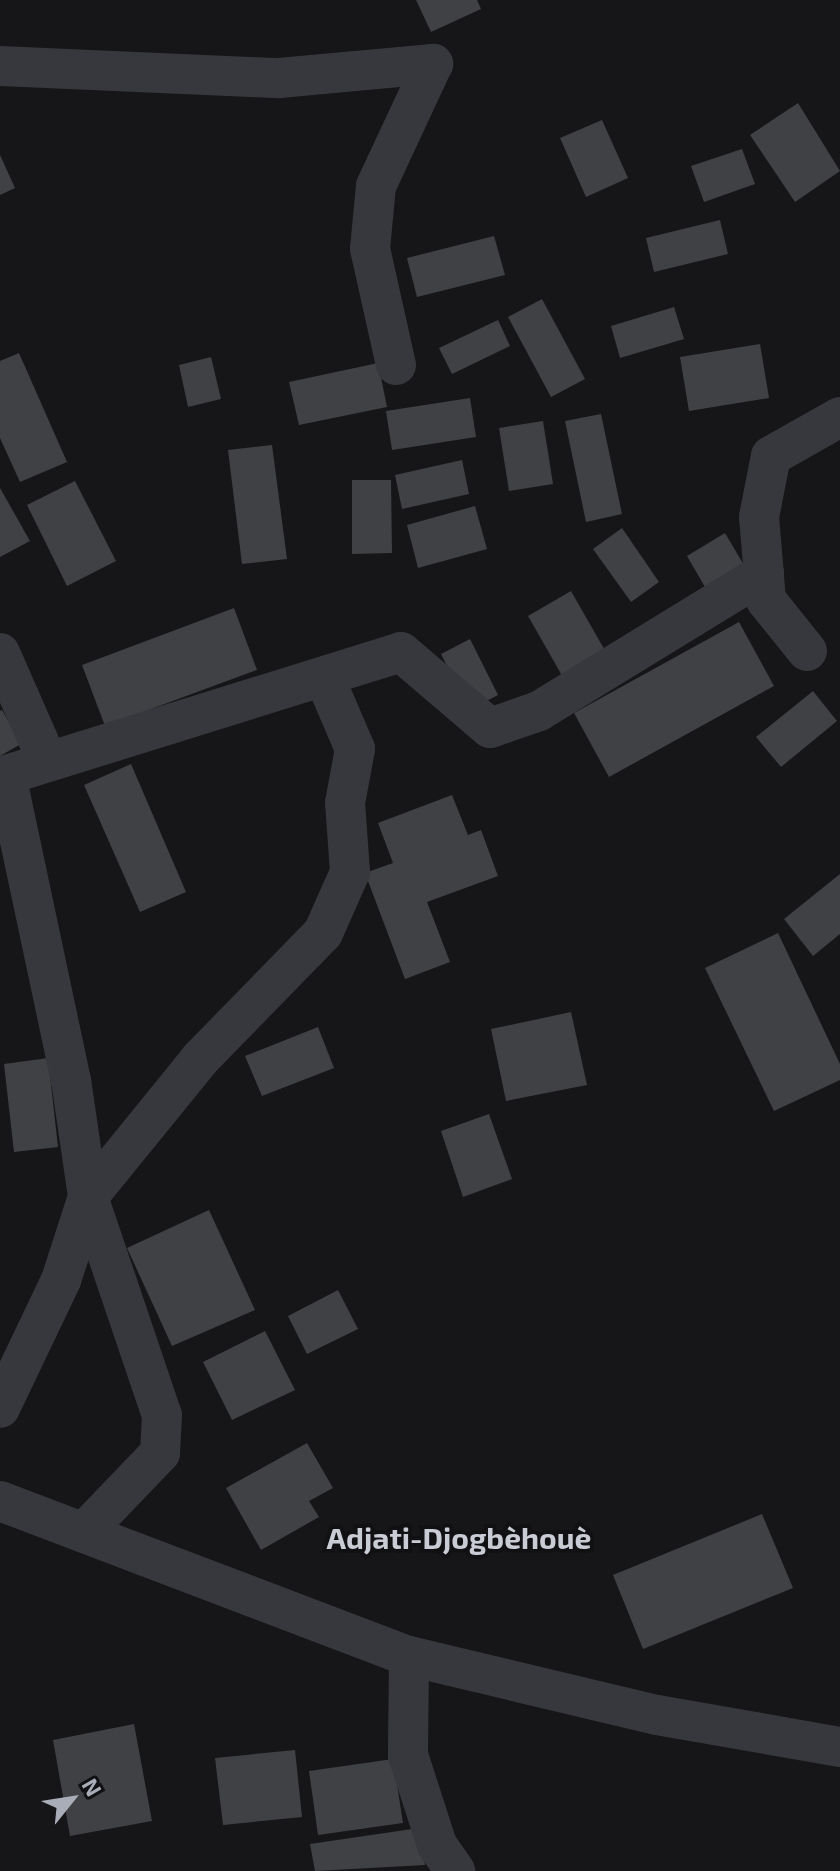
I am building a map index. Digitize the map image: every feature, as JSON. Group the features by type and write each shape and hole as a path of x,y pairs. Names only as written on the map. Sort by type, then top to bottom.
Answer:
{"street":[{"path":"0,66 279,78 433,64 376,186 370,249 396,365"},
{"path":"807,651 766,600 759,517 771,456 840,417"},
{"path":"87,1529 160,1453 162,1415 88,1197 71,1080 3,776 47,760 325,679 401,652 490,728 539,711 764,573"},
{"path":"0,653 47,760"},
{"path":"0,1408 61,1280 88,1197 200,1059 323,933 350,872 345,803 355,749 325,679"},
{"path":"0,1501 87,1529 409,1656 657,1715 840,1747"},
{"path":"409,1656 408,1755 437,1845 455,1871"}],"building":[{"path":"416,0 477,0 481,9 431,32"},
{"path":"798,103 840,171 795,202 750,135"},
{"path":"602,120 628,178 586,197 560,138"},
{"path":"742,149 755,184 704,202 691,166"},
{"path":"0,155 15,188 0,195"},
{"path":"720,220 728,254 654,272 646,238"},
{"path":"494,236 505,275 417,297 407,258"},
{"path":"542,299 585,379 551,397 508,317"},
{"path":"674,307 684,339 620,358 611,326"},
{"path":"498,320 510,346 452,374 439,348"},
{"path":"760,344 769,398 689,411 680,357"},
{"path":"19,353 67,462 20,482 0,438 0,361"},
{"path":"211,357 221,399 188,407 179,365"},
{"path":"378,363 387,407 299,425 289,382"},
{"path":"470,398 476,437 392,450 386,411"},
{"path":"601,414 622,514 586,522 565,421"},
{"path":"543,421 553,484 509,491 499,428"},
{"path":"272,445 287,559 242,564 228,450"},
{"path":"462,460 469,494 402,509 395,475"},
{"path":"352,480 391,480 392,553 352,554"},
{"path":"75,481 116,561 67,586 27,505"},
{"path":"0,488 30,541 0,557"},
{"path":"475,506 487,549 418,568 407,525"},
{"path":"622,528 659,582 631,602 593,549"},
{"path":"725,533 748,572 709,594 687,556"},
{"path":"571,591 607,654 564,679 528,616"},
{"path":"234,608 257,670 105,726 82,665"},
{"path":"739,622 774,686 609,777 574,713"},
{"path":"470,639 498,695 469,710 441,654"},
{"path":"813,691 837,721 781,767 756,737"},
{"path":"0,711 21,744 0,756"},
{"path":"131,764 186,892 140,912 84,785"},
{"path":"452,795 468,835 481,830 498,876 427,902 450,962 405,979 365,873 393,863 378,823"},
{"path":"840,874 840,934 813,956 784,919"},
{"path":"778,933 840,1064 840,1080 774,1111 705,968"},
{"path":"571,1012 587,1085 506,1101 491,1029"},
{"path":"318,1027 334,1068 262,1096 245,1056"},
{"path":"48,1058 58,1147 14,1152 4,1064"},
{"path":"489,1114 512,1179 463,1197 441,1131"},
{"path":"209,1210 255,1310 172,1346 127,1248"},
{"path":"338,1290 358,1329 307,1354 288,1316"},
{"path":"265,1331 295,1390 232,1420 203,1362"},
{"path":"307,1443 333,1488 309,1501 319,1517 261,1550 226,1488"},
{"path":"762,1514 793,1588 643,1649 613,1575"},
{"path":"134,1724 152,1821 70,1836 53,1740"},
{"path":"295,1750 302,1817 223,1825 215,1758"},
{"path":"393,1759 403,1823 318,1835 309,1771"},
{"path":"419,1828 425,1865 315,1871 310,1844"}],"district":[{"name":"Adjati-Djogbèhouè","path":"459,1537"}]}
